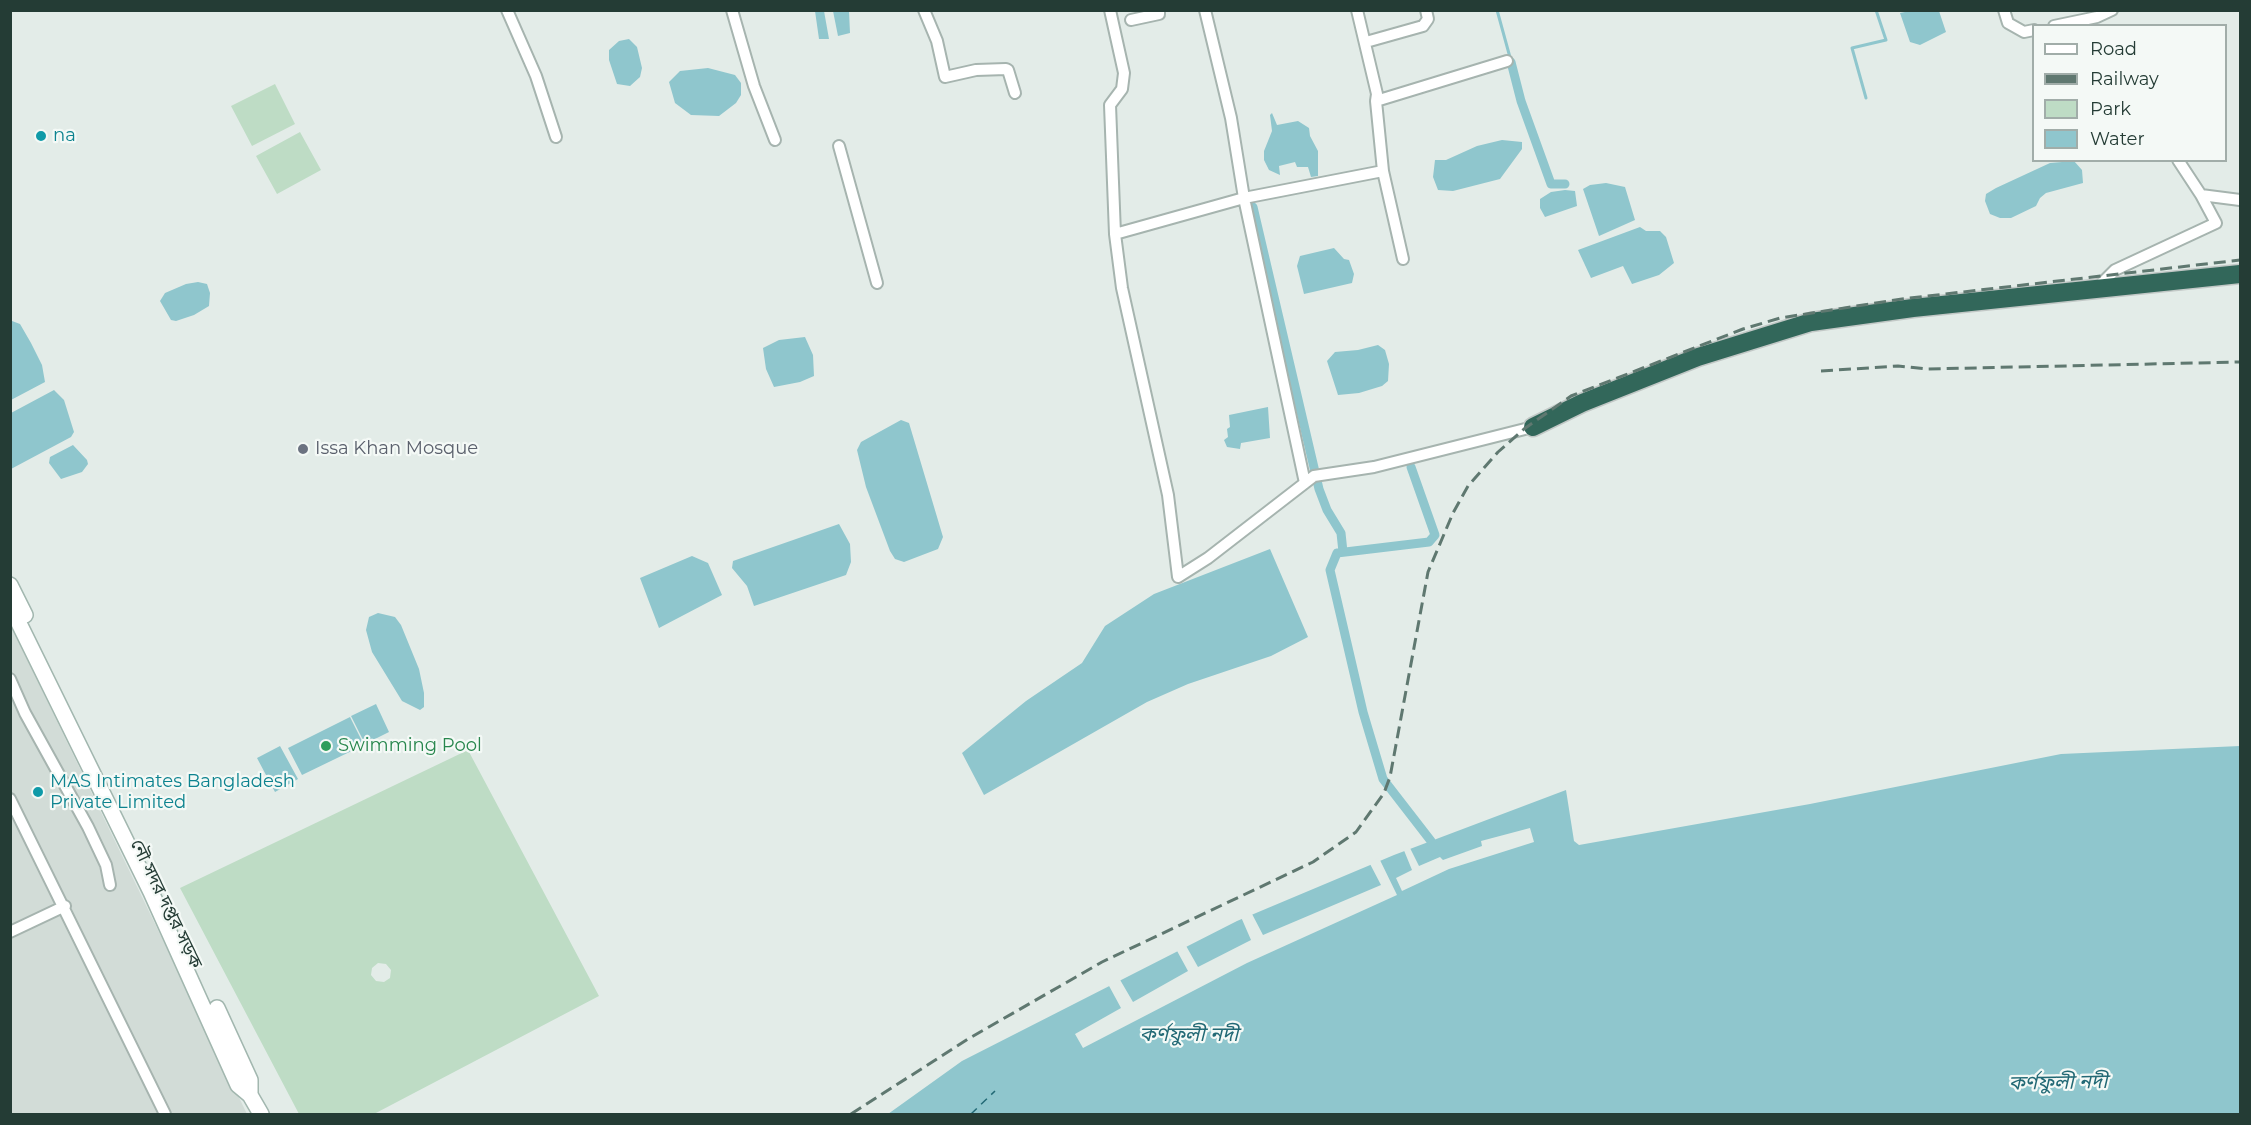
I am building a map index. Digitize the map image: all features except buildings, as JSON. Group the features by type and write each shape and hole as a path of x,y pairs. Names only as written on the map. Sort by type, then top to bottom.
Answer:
{"highway":[{"path":"1533,426 1582,403 1698,357 1811,322 2097,288 2241,274"}],"main road":[{"name":"নৌ সদর দপ্তর সড়ক","path":"10,585 218,1011 250,1080 250,1095"},
{"name":"নৌ সদর দপ্তর সড়ক","path":"10,605 170,933 238,1085 250,1095 261,1114"}],"street":[{"path":"507,10 536,76 556,136"},
{"path":"732,10 754,86 775,140"},
{"path":"924,10 937,41 945,77 976,70 1006,69 1015,93"},
{"path":"1110,10 1124,73 1122,89 1110,105 1115,234 1129,326 1168,495 1178,577 1208,558 1313,477 1374,467 1533,426"},
{"path":"1131,20 1159,14 1159,10"},
{"path":"1205,10 1231,118 1244,198 1313,477"},
{"path":"1357,10 1377,94 1383,171 1403,259"},
{"path":"1366,42 1423,26 1428,20 1426,10"},
{"path":"2004,10 2008,23 2024,32 2032,30"},
{"path":"2072,24 2099,21 2112,10"},
{"path":"1376,101 1507,61"},
{"path":"839,146 877,283"},
{"path":"2097,288 2115,270 2216,224 2201,195 2179,162"},
{"path":"1115,234 1244,198 1383,171"},
{"path":"2201,195 2241,201"},
{"path":"10,678 25,713 88,827 106,865 110,885"},
{"path":"10,799 165,1114"},
{"path":"10,932 64,906"}],"shaded area":[{"path":"11,626 247,1114 11,1114"}],"green space":[{"path":"275,84 295,124 252,146 231,106"},
{"path":"300,132 321,170 277,194 256,156"},
{"path":"468,750 599,996 374,1114 299,1114 180,888","holes":["378,963 386,964 391,970 390,978 384,982 376,981 371,975 372,968"]}],"water":[{"path":"815,11 824,11 829,39 819,39"},
{"path":"833,11 849,11 850,33 838,36"},
{"path":"1939,11 1946,32 1920,45 1910,42 1900,13"},
{"path":"629,39 637,47 642,68 640,77 630,86 617,84 609,60 609,50 619,41"},
{"path":"708,68 735,75 741,83 741,95 736,103 719,116 691,115 675,103 669,82 680,71"},
{"path":"1272,113 1277,125 1298,121 1309,128 1310,136 1318,151 1318,176 1311,177 1308,167 1297,167 1295,162 1279,166 1280,175 1269,170 1264,160 1264,151 1272,131 1270,115"},
{"path":"1502,140 1522,142 1522,149 1500,179 1453,191 1438,190 1433,177 1435,160 1446,160 1477,146"},
{"path":"2075,162 2082,170 2083,183 2046,193 2036,206 2011,218 2000,218 1990,214 1985,201 1986,194 2050,163"},
{"path":"1606,183 1625,187 1635,220 1599,236 1583,189 1590,185"},
{"path":"1575,191 1577,206 1545,217 1540,208 1540,199 1551,192"},
{"path":"1640,227 1646,231 1660,231 1666,237 1674,263 1659,275 1632,284 1623,266 1591,278 1578,250"},
{"path":"1334,248 1344,259 1349,260 1354,274 1352,283 1304,294 1297,266 1300,256"},
{"path":"198,282 207,284 210,293 209,306 194,315 176,321 171,320 160,301 165,293 186,284"},
{"path":"12,321 20,324 31,343 42,365 45,382 11,400"},
{"path":"805,337 813,355 814,376 800,382 774,387 766,369 763,348 779,340"},
{"path":"1378,345 1385,350 1389,364 1388,381 1382,386 1359,393 1338,395 1327,361 1335,352"},
{"path":"54,390 64,400 74,432 71,437 11,469 11,413"},
{"path":"1268,407 1270,438 1241,443 1240,449 1227,447 1224,440 1228,437 1227,429 1230,427 1229,415"},
{"path":"901,420 909,423 943,537 938,549 904,562 895,559 890,551 866,487 857,450 861,442"},
{"path":"73,445 88,464 82,472 61,479 49,463 50,457"},
{"path":"839,524 850,544 851,562 846,575 754,606 747,586 732,568 733,561"},
{"path":"1270,549 1308,637 1271,656 1188,684 1147,702 984,795 962,753 1026,701 1082,663 1105,626 1154,594"},
{"path":"692,556 708,563 722,595 659,628 640,578"},
{"path":"378,613 395,617 401,625 419,669 424,693 424,707 420,710 402,701 372,652 366,630 369,617"},
{"path":"376,704 389,732 365,744 351,716"},
{"name":"Swimming Pool","path":"350,717 364,745 302,775 288,748"},
{"path":"280,746 298,779 275,792 257,758"},
{"name":"কর্ণফুলী নদী","path":"2240,746 2240,1114 888,1114 962,1061 1237,921 1394,855 1566,790 1574,841 1579,845 1810,804 2061,754"}],"pier":[{"path":"1530,828 1534,842 1449,869 1402,891 1396,878 1412,870 1403,848 1409,846 1419,866 1440,857 1443,860 1482,846 1481,841"},
{"path":"1379,858 1397,895 1247,963 1083,1048 1075,1034 1121,1008 1108,984 1119,978 1133,1002 1188,971 1176,949 1185,944 1198,967 1251,940 1241,917 1243,915 1251,912 1263,935 1381,885 1369,862"}],"waterway":[{"path":"1497,10 1511,61"},
{"path":"1866,98 1852,48 1886,40 1876,10"},
{"path":"1511,62 1521,101 1551,184 1565,184"},
{"path":"1253,207 1319,489 1327,510 1341,533 1343,552"},
{"path":"1411,467 1435,535 1429,542 1337,553 1330,570 1363,712 1383,779 1431,841 1434,851"}],"ferry route":[{"path":"971,1114 995,1091"}],"railway":[{"path":"851,1114 968,1039 1102,962 1313,862 1356,832 1384,793 1390,777 1428,572 1453,513 1468,486 1498,452 1524,429 1571,396 1743,329 1780,318 1902,299 2240,260"},
{"path":"1821,371 1898,366 1928,369 2240,362"}],"place":[{"name":"na","path":"41,136"},
{"name":"Issa Khan Mosque","path":"303,449"},
{"name":"Swimming Pool","path":"326,746"},
{"name":"MAS Intimates Bangladesh Private Limited","path":"38,792"}]}
